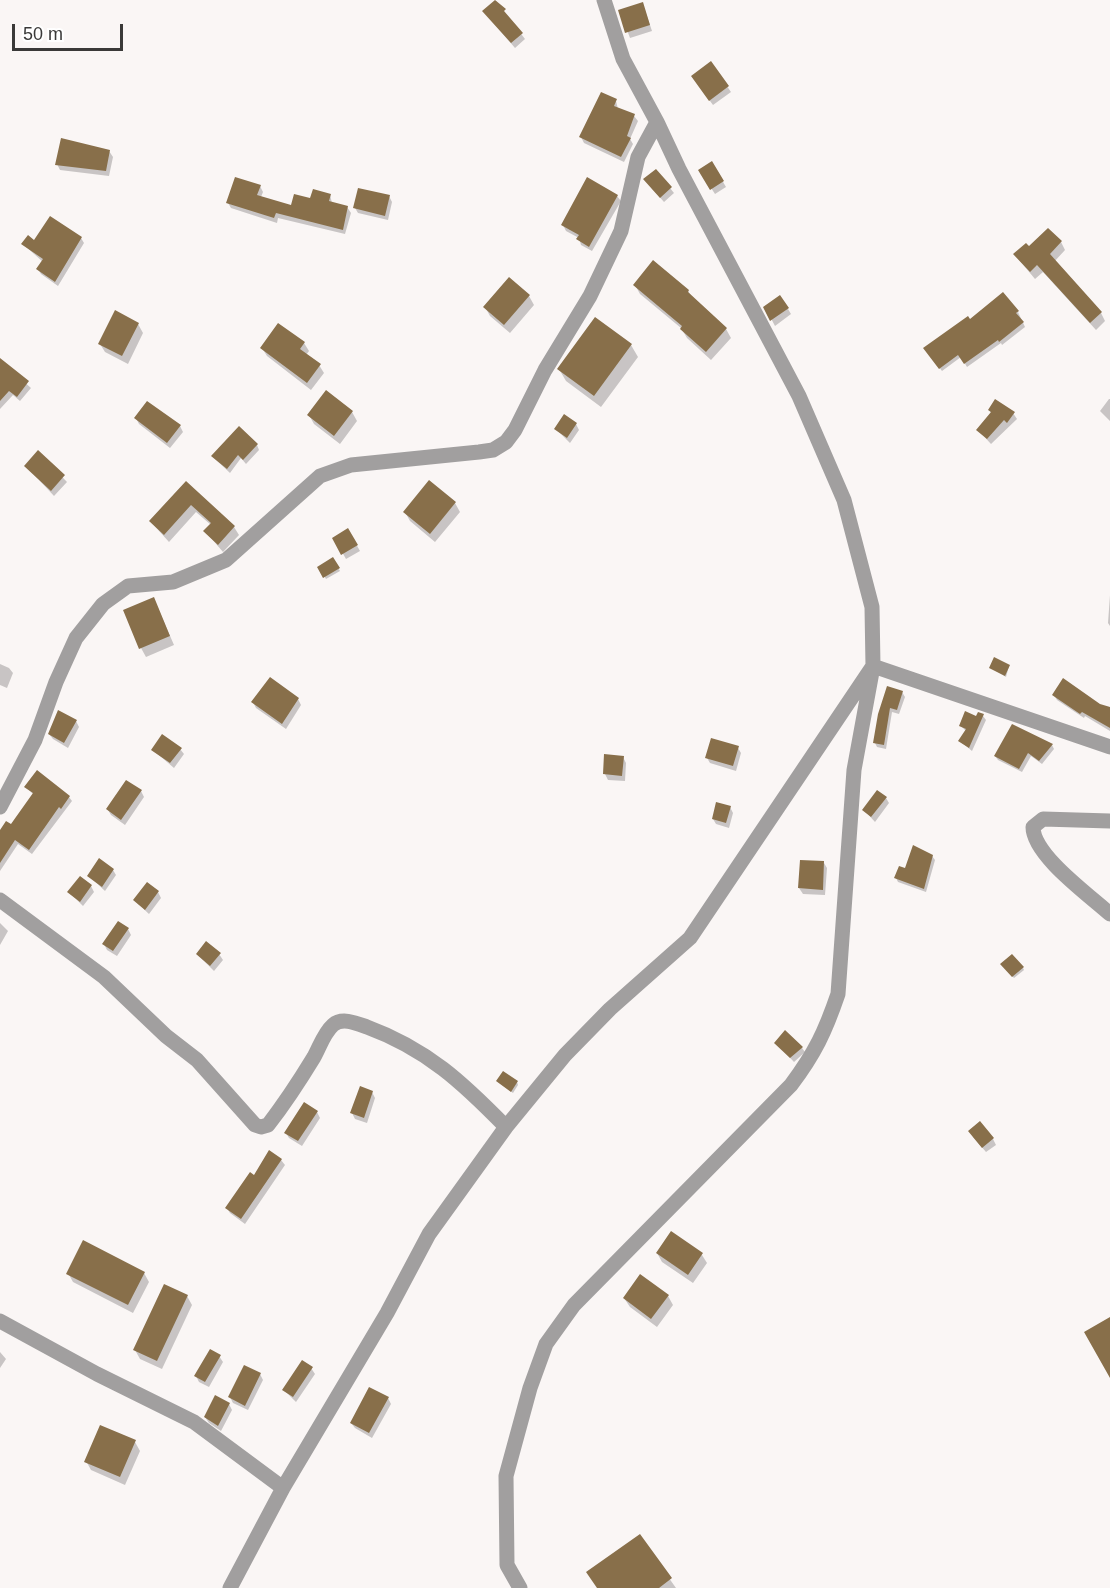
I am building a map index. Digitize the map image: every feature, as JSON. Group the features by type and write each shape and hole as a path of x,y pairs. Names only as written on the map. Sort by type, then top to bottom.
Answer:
{"street":[{"path":"520,1588 507,1565 506,1476 530,1388 546,1344 574,1305 791,1085 816,1051 828,1026 838,994 855,770 873,666 872,607 844,500 799,396 623,59 604,0"},
{"path":"0,807 35,740 56,682 76,638 102,604 128,586 173,582 226,560 320,476 351,465 486,451 506,442 515,430 545,370 590,296 621,231 638,157 657,122"},
{"path":"873,666 1110,747"},
{"path":"230,1588 283,1488 387,1313 429,1234 506,1127 565,1055 610,1009 690,938 873,666"},
{"path":"1110,821 1043,819 1033,827 1035,842 1054,863 1110,914"},
{"path":"0,900 104,977 166,1036 197,1060 255,1125 261,1127 268,1125 296,1087 325,1035 333,1024 341,1021 355,1022 390,1035 425,1054 461,1081 506,1127"},
{"path":"0,1321 97,1374 194,1422 283,1488"}],"building":[{"path":"495,0 506,9 504,11 523,33 511,43 482,11"},
{"path":"643,2 650,25 625,33 618,10"},
{"path":"711,61 729,86 709,101 691,76"},
{"path":"601,92 617,99 614,106 635,114 627,136 631,138 621,157 579,137"},
{"path":"61,138 110,150 106,171 55,165"},
{"path":"712,161 724,181 710,190 698,170"},
{"path":"656,169 672,187 660,198 643,179"},
{"path":"235,177 261,185 257,195 291,205 294,194 310,198 313,189 331,194 329,201 348,206 343,230 276,213 274,218 226,203"},
{"path":"587,177 618,195 589,247 576,239 579,235 561,225"},
{"path":"358,188 390,195 385,216 353,208"},
{"path":"50,216 82,237 55,282 36,269 43,259 21,244 28,235 34,240"},
{"path":"1048,228 1062,241 1050,254 1102,312 1090,323 1037,265 1030,272 1013,254 1026,243 1029,246"},
{"path":"653,260 689,290 688,292 727,328 706,352 680,329 682,326 633,285"},
{"path":"509,277 530,295 504,325 483,307"},
{"path":"1003,292 1019,311 1016,313 1024,322 999,342 998,340 964,364 958,355 939,369 923,348 968,316 970,319"},
{"path":"780,295 789,308 770,321 763,307"},
{"path":"115,310 139,323 122,356 98,344"},
{"path":"595,317 632,344 594,396 557,369"},
{"path":"278,323 305,342 300,349 321,364 307,383 260,348"},
{"path":"0,358 29,381 17,397 9,391 0,401"},
{"path":"326,390 353,411 334,436 307,415"},
{"path":"995,399 1015,412 1007,423 1004,420 987,439 976,430 991,412 988,410"},
{"path":"147,401 181,425 167,443 134,418"},
{"path":"564,414 577,423 567,438 554,429"},
{"path":"239,426 258,444 243,460 238,455 227,469 211,456"},
{"path":"38,450 65,475 51,491 24,466"},
{"path":"429,480 456,502 430,534 403,512"},
{"path":"186,481 235,526 218,545 203,531 211,523 191,505 164,535 149,521"},
{"path":"348,528 358,545 341,555 332,538"},
{"path":"333,557 340,568 323,578 317,567"},
{"path":"154,597 170,636 139,649 123,610"},
{"path":"994,657 1010,665 1005,676 989,668"},
{"path":"270,677 299,698 282,724 251,702"},
{"path":"1063,678 1100,704 1110,707 1110,728 1082,712 1080,714 1052,695"},
{"path":"887,686 903,691 897,710 890,708 884,745 873,743 878,714"},
{"path":"58,710 77,720 64,743 48,734"},
{"path":"965,711 976,716 978,712 984,714 969,748 958,741 966,729 959,726"},
{"path":"1012,724 1053,744 1039,761 1028,753 1019,769 994,756"},
{"path":"162,734 182,748 170,763 151,750"},
{"path":"711,738 739,746 733,766 705,758"},
{"path":"604,754 624,756 622,776 603,774"},
{"path":"37,770 70,796 61,809 59,807 29,850 15,840 0,863 0,830 6,821 11,824 33,793 24,787"},
{"path":"126,780 142,790 121,820 106,809"},
{"path":"877,790 887,797 871,817 862,810"},
{"path":"716,802 731,806 726,823 712,819"},
{"path":"913,845 933,855 924,889 894,878 899,866 905,868"},
{"path":"99,858 114,869 102,887 87,876"},
{"path":"800,860 824,861 823,890 798,888"},
{"path":"80,876 92,885 80,902 67,892"},
{"path":"147,882 159,891 145,910 133,900"},
{"path":"118,921 129,928 113,951 102,944"},
{"path":"206,941 221,953 210,966 196,954"},
{"path":"1012,954 1024,967 1012,977 1000,964"},
{"path":"785,1030 803,1047 790,1058 774,1043"},
{"path":"503,1071 518,1081 511,1092 496,1081"},
{"path":"360,1086 373,1091 364,1118 350,1113"},
{"path":"304,1102 318,1111 298,1141 284,1133"},
{"path":"980,1121 994,1138 982,1148 968,1131"},
{"path":"269,1150 282,1159 241,1219 225,1208 250,1172 254,1175"},
{"path":"671,1231 703,1253 688,1275 656,1253"},
{"path":"83,1240 145,1272 128,1305 66,1274"},
{"path":"640,1274 669,1295 651,1319 623,1298"},
{"path":"164,1284 188,1295 157,1361 133,1350"},
{"path":"1110,1317 1110,1378 1084,1332"},
{"path":"210,1349 221,1355 205,1382 194,1376"},
{"path":"302,1360 313,1367 293,1397 282,1390"},
{"path":"244,1365 261,1373 245,1406 228,1397"},
{"path":"369,1387 389,1397 369,1433 350,1423"},
{"path":"215,1395 230,1403 218,1426 204,1417"},
{"path":"100,1425 136,1440 120,1477 84,1462"},
{"path":"640,1534 672,1578 659,1588 597,1588 586,1572"}]}
